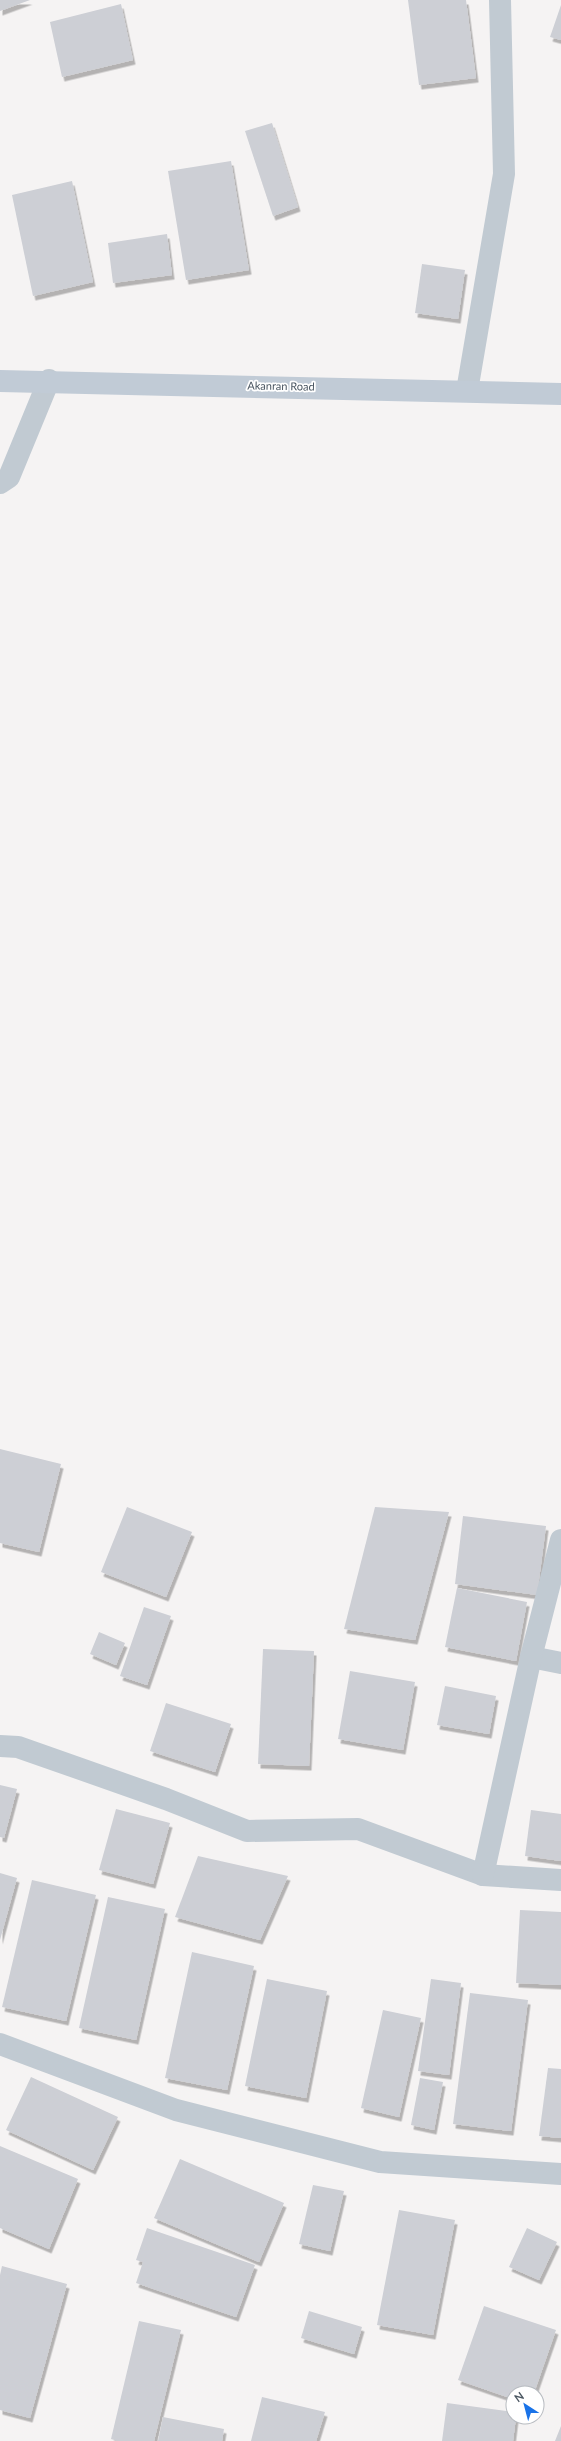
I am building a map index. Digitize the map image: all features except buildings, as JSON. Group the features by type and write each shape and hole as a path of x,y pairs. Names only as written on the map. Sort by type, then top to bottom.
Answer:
{"main road":[{"name":"Akanran Road","path":"0,381 49,380 561,394"}],"street":[{"path":"468,391 504,174 500,0"},
{"path":"0,483 9,476 49,380"},
{"path":"483,1875 531,1657 561,1540"},
{"path":"531,1657 561,1663"},
{"path":"0,1746 18,1747 166,1799 247,1831 358,1829 483,1875 561,1880"},
{"path":"0,2044 176,2110 380,2162 561,2174"}]}
